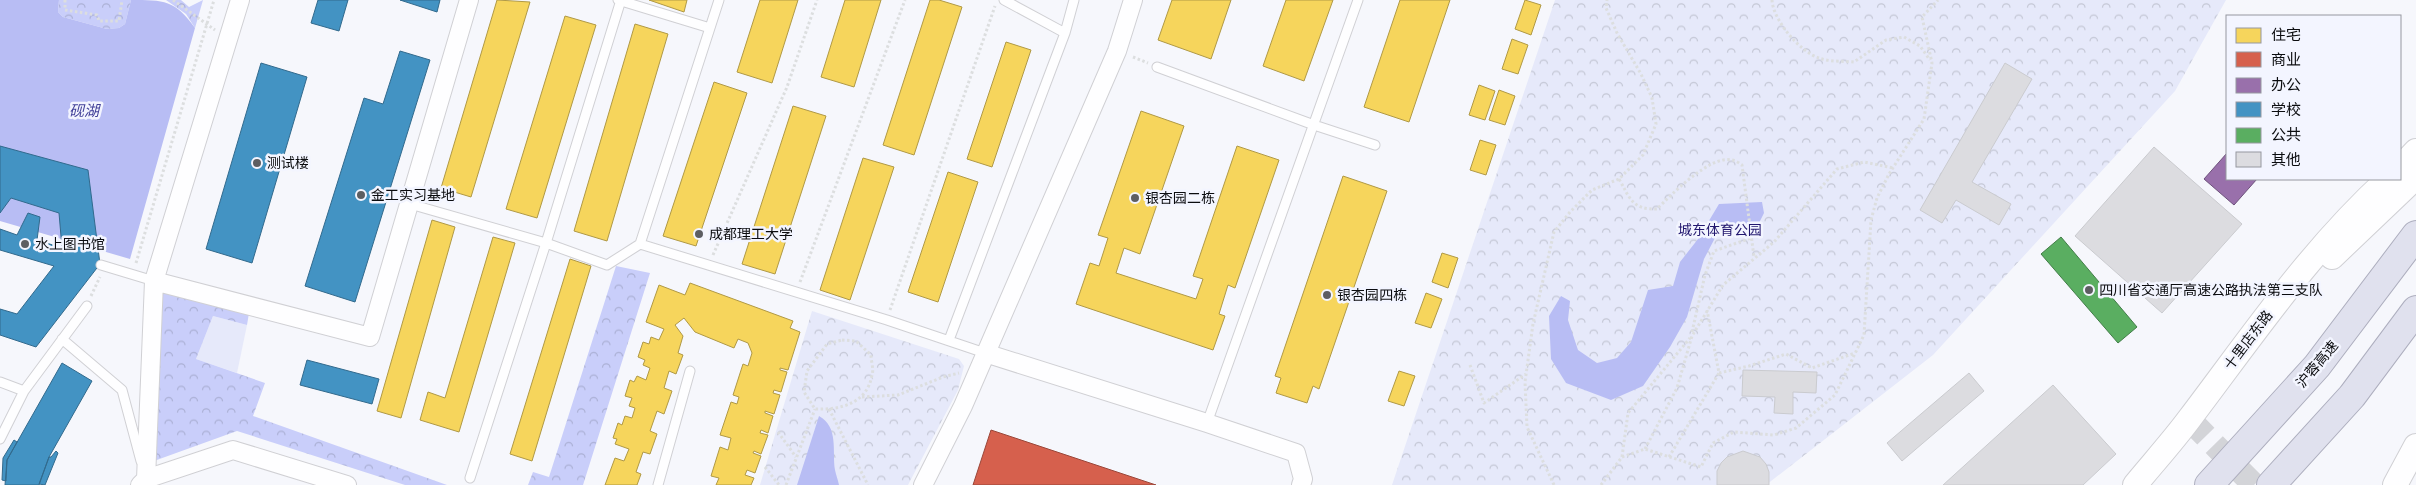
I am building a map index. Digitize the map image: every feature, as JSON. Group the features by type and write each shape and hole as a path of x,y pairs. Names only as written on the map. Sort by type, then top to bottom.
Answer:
{"highway":[{"name":"沪蓉高速","path":"2209,485 2317,366 2416,235"},
{"path":"2271,485 2352,396 2416,310"}],"street":[{"path":"240,0 154,281 143,482 233,450 347,485"},
{"path":"154,281 370,337 469,0"},
{"path":"923,485 963,406 1117,50 1133,0"},
{"path":"2401,167 2416,151"},
{"path":"2240,350 2288,299 2416,177"},
{"name":"十里店东路","path":"2135,485 2189,419 2316,252 2358,206 2387,180"},
{"path":"985,353 1296,453 1303,479 1300,485"},
{"path":"2395,485 2416,446"},
{"path":"2395,485 2416,455"}],"lane":[{"path":"470,478 546,243 620,0 710,28"},
{"path":"410,204 546,243 607,265 640,244 719,0"},
{"path":"1004,0 1065,33"},
{"path":"948,340 1065,33 1074,0"},
{"path":"1207,423 1358,0"},
{"path":"1158,67 1314,125 1376,145"},
{"path":"640,244 887,320 985,353"},
{"path":"103,266 154,281"},
{"path":"0,439 24,391 87,306"},
{"path":"62,339 122,390 143,482"},
{"path":"658,485 690,371"},
{"path":"0,382 24,391"}],"path":[{"path":"65,0 65,10 97,15 99,21 119,21 122,0"},
{"path":"173,0 228,38"},
{"path":"133,274 214,0"},
{"path":"709,264 787,87 817,0"},
{"path":"796,292 905,0"},
{"path":"887,320 997,0"},
{"path":"1554,485 1527,427 1526,374 1533,324 1554,232 1592,190 1619,179 1643,155 1656,124 1652,98 1641,74 1617,33 1606,8 1607,0"},
{"path":"1772,0 1772,7 1779,23 1792,38 1819,58 1854,62 1886,40 1904,37 1920,46 1932,63"},
{"path":"1622,457 1645,449 1701,467 1713,443 1734,432 1774,435 1796,428 1835,395 1864,335 1872,220 1876,198 1924,119 1932,63 1922,17 1938,0"},
{"path":"1117,50 1158,67"},
{"path":"1619,179 1634,204 1643,210 1657,209 1685,181 1720,160 1731,160 1742,165 1754,257"},
{"path":"1601,485 1622,457 1628,413 1692,336 1723,285 1774,242 1837,170 1864,162 1893,168"},
{"path":"1645,449 1677,388 1692,336 1705,276 1714,251 1751,238"},
{"path":"87,306 103,266"},
{"path":"1669,456 1719,373 1707,310"},
{"path":"861,398 872,375 871,355 856,341 842,340 828,344 807,371 804,392 815,408 829,410 846,407 861,398 898,395 944,377 977,370"},
{"path":"1719,373 1786,354 1812,368 1855,353"},
{"path":"1470,365 1484,403 1526,374"},
{"path":"786,485 815,408"},
{"path":"829,410 868,485"},
{"path":"778,432 797,457"},
{"path":"765,467 779,485"}],"green space":[{"path":"59,0 131,0 125,24 119,28 107,29 63,17 58,12"},
{"path":"166,0 181,0 189,7 203,0 195,28 186,14"},
{"name":"城东体育公园","path":"1555,0 2226,0 2175,91 1933,355 1766,485 1392,485"},
{"path":"616,266 650,273 583,485 528,485 533,472 549,477"},
{"path":"161,289 249,313 247,325 213,316 196,359 265,383 253,416 447,485 405,485 237,431 154,461"},
{"path":"812,311 959,359 964,366 958,390 908,485 760,485"},
{"path":"213,316 247,325 237,373 196,359"}],"water":[{"name":"砚湖","path":"0,0 59,0 58,12 63,17 107,29 119,28 125,24 131,0 160,1 175,7 195,28 130,259 0,221"},
{"path":"1762,202 1764,213 1759,223 1743,225 1716,236 1704,259 1687,317 1670,347 1643,386 1611,400 1566,383 1551,359 1549,316 1561,296 1570,301 1568,320 1578,350 1597,363 1617,358 1631,342 1648,290 1673,286 1680,262 1698,239 1719,204"},
{"path":"819,416 830,426 835,470 839,485 797,485"}],"building: 住宅":[{"path":"497,0 530,2 471,197 441,188"},
{"path":"649,0 687,0 684,12"},
{"path":"760,0 798,0 772,83 737,72"},
{"path":"845,0 881,0 854,87 821,77"},
{"path":"930,0 939,0 962,7 914,155 883,145"},
{"path":"1172,0 1231,0 1211,59 1158,40"},
{"path":"1286,0 1333,0 1304,81 1263,66"},
{"path":"1400,0 1450,0 1409,122 1364,107"},
{"path":"1525,0 1541,5 1531,35 1515,29"},
{"path":"565,16 596,25 537,218 506,209"},
{"path":"635,24 668,34 607,241 574,231"},
{"path":"1512,39 1528,45 1518,74 1502,69"},
{"path":"1006,42 1031,50 992,167 967,159"},
{"path":"714,82 747,93 696,246 663,236"},
{"path":"1479,85 1495,91 1485,120 1469,115"},
{"path":"1499,90 1515,96 1505,125 1489,120"},
{"path":"793,106 826,116 775,274 742,264"},
{"name":"银杏园二栋","path":"1141,111 1184,126 1140,254 1124,248 1116,273 1196,299 1203,279 1193,276 1237,146 1279,160 1235,288 1228,285 1219,314 1225,316 1213,350 1076,304 1090,263 1099,266 1108,238 1098,235"},
{"path":"1480,140 1496,145 1486,175 1470,170"},
{"path":"863,158 894,167 850,300 820,290"},
{"path":"948,172 978,182 938,302 908,292"},
{"name":"银杏园四栋","path":"1343,176 1387,191 1319,389 1313,386 1307,403 1276,393 1281,378 1275,376"},
{"path":"432,220 455,227 401,418 377,411"},
{"path":"493,237 515,243 459,432 420,420 428,392 445,398"},
{"path":"1442,253 1458,258 1448,288 1432,282"},
{"path":"570,259 591,266 532,461 510,454"},
{"path":"690,283 793,321 790,328 800,332 788,370 780,368 780,370 787,372 781,392 774,390 773,393 780,395 774,414 765,411 765,413 773,416 768,433 761,430 760,433 768,435 761,454 754,451 753,453 761,456 755,473 747,470 745,475 754,478 751,485 716,485 719,478 711,476 720,447 728,450 731,438 720,435 731,402 737,404 739,397 733,395 743,364 748,366 752,353 748,343 738,339 734,348 695,332 684,318 675,325 683,336 678,353 683,355 676,374 669,371 664,388 672,391 664,414 657,411 650,431 657,434 650,454 643,452 636,472 641,474 637,485 605,485 615,458 624,461 629,449 615,444 617,439 613,438 618,423 622,425 625,416 632,418 635,408 629,406 632,398 625,396 630,380 634,382 637,376 646,380 650,368 643,365 645,360 638,357 643,342 649,344 651,337 659,340 664,329 646,322 659,285 685,295"},
{"path":"1426,293 1442,299 1431,328 1415,323"},
{"path":"1399,371 1415,376 1404,406 1388,401"}],"building: 商业":[{"path":"991,430 1156,485 973,485"}],"building: 办公":[{"path":"2226,154 2226,180 2256,180 2234,205 2204,179"}],"building: 学校":[{"path":"318,0 348,0 339,31 311,23"},
{"path":"400,0 440,0 437,12"},
{"name":"金工实习基地","path":"400,51 430,60 355,302 305,286 364,98 383,104"},
{"name":"测试楼","path":"261,63 307,77 252,263 206,249"},
{"name":"水上图书馆","path":"0,146 88,170 100,264 36,347 0,335 0,309 17,314 54,266 0,250 0,229 17,235 28,213 40,217 37,240 62,248 59,213 11,198 0,213"},
{"path":"307,360 379,379 372,404 300,385"},
{"path":"62,363 92,381 49,457 39,485 5,485 7,460"},
{"path":"14,440 17,442 7,460 6,481 2,480 3,458"},
{"path":"56,451 58,453 45,485 39,484 49,457"}],"building: 公共":[{"name":"四川省交通厅高速公路执法第三支队","path":"2061,237 2137,327 2118,343 2041,254"}],"building: 其他":[{"path":"2005,63 2032,79 1972,182 2011,204 1999,225 1956,200 1942,223 1920,210"},
{"path":"2154,147 2242,224 2162,313 2075,236"},
{"path":"1743,370 1817,372 1816,393 1793,392 1793,414 1774,413 1775,397 1742,396"},
{"path":"1969,373 1984,391 1902,461 1887,443"},
{"path":"2053,385 2116,454 2083,485 1943,485"},
{"path":"1743,451 1760,457 1766,464 1769,472 1769,485 1717,485 1717,471 1721,463 1727,457"}],"tunnel":[{"path":"2189,419 2254,485"}],"place":[{"name":"测试楼","path":"257,163"},
{"name":"金工实习基地","path":"361,195"},
{"name":"银杏园二栋","path":"1135,198"},
{"name":"成都理工大学","path":"699,234"},
{"name":"水上图书馆","path":"25,244"},
{"name":"四川省交通厅高速公路执法第三支队","path":"2089,290"},
{"name":"银杏园四栋","path":"1327,295"}]}
